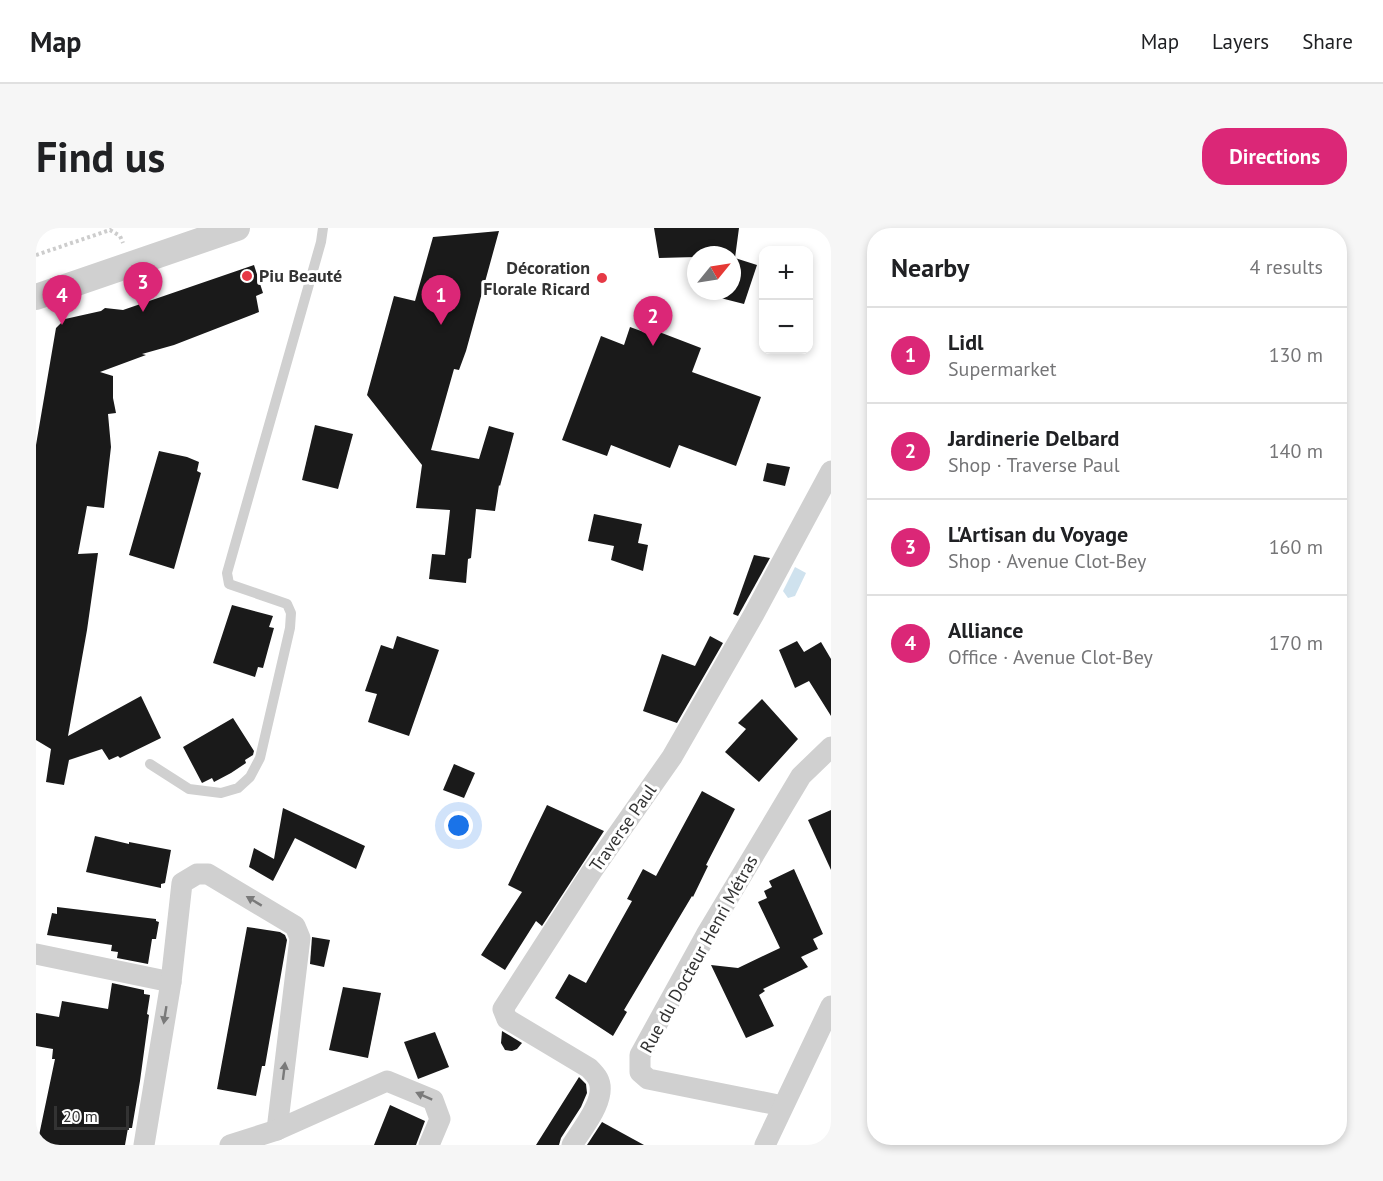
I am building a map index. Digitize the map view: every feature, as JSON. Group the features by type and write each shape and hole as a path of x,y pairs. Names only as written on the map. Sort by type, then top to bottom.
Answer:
{"street":[{"path":"36,297 237,228"},
{"name":"Traverse Paul","path":"572,1145 598,1103 601,1091 598,1079 589,1068 507,1019 502,1009 592,871 672,758 754,614 831,471"},
{"name":"Rue du Docteur Henri Métras","path":"783,1106 648,1079 640,1072 640,1055 706,935 801,776 831,747"},
{"path":"144,1145 171,982 182,883 197,874 208,873 295,926 300,938 277,1130"},
{"path":"36,954 171,982"},
{"path":"765,1145 831,1006"},
{"path":"230,1145 277,1130 387,1081 433,1100 440,1119 429,1145"}],"lane":[{"path":"150,764 189,789 221,793 238,788 250,777 260,758 290,628 291,614 287,604 230,584 227,573 321,242 323,228"}],"path":[{"path":"36,255 110,230 120,236 130,264"}],"water":[{"path":"795,567 806,573 795,596 788,598 783,591"}],"building":[{"path":"654,228 739,228 737,246 687,246 687,257 659,258"},
{"path":"499,231 466,351 459,370 454,369 431,450 479,459 489,426 514,433 499,485 495,511 476,509 466,583 429,579 432,554 445,555 450,510 416,508 422,465 367,395 394,296 415,301 433,237"},
{"path":"741,260 757,265 744,304 728,300 741,300"},
{"path":"254,265 263,293 256,296 259,312 174,345 142,354 146,355 100,372 113,376 116,413 108,414 111,447 104,508 87,506 78,554 98,553 68,736 141,696 161,738 120,758 118,756 109,760 102,749 69,760 64,785 46,782 51,749 36,740 36,445 56,328 65,319 101,311 105,308 123,310"},
{"path":"630,327 652,335 654,330 701,348 692,372 761,397 736,466 679,445 670,468 611,445 607,456 562,440 601,336 624,345"},
{"path":"315,425 353,434 338,489 302,480"},
{"path":"159,451 199,462 197,471 201,473 174,569 129,555"},
{"path":"767,463 790,467 785,486 763,481"},
{"path":"594,514 642,524 638,543 648,545 643,571 611,560 614,546 588,541"},
{"path":"754,555 770,558 738,616 733,614"},
{"path":"232,605 273,616 269,627 274,628 263,668 258,667 255,677 213,663"},
{"path":"397,636 439,650 409,736 368,722 377,694 365,691 381,645 393,649"},
{"path":"710,636 723,643 677,723 643,711 662,654 695,666"},
{"path":"797,641 804,652 821,642 831,659 831,716 809,681 795,688 779,650"},
{"path":"762,699 798,739 759,782 725,752 746,729 738,723"},
{"path":"233,718 254,751 253,755 231,773 214,782 212,778 202,783 183,747"},
{"path":"454,764 475,773 464,798 443,790"},
{"path":"702,791 735,809 706,865 708,866 693,897 624,1010 627,1012 613,1036 555,998 569,974 586,983 632,901 627,899 643,869 656,876"},
{"path":"547,805 604,831 542,926 536,921 505,970 481,955 522,892 508,885"},
{"path":"283,808 365,846 356,869 295,838 273,881 249,867 254,848 274,859"},
{"path":"831,810 831,870 808,820"},
{"path":"95,836 171,850 165,883 161,884 161,888 86,872"},
{"path":"794,869 823,934 813,939 818,949 801,957 808,967 763,989 765,991 759,995 774,1026 746,1038 711,965 738,968 780,948 758,902 767,898 764,891 772,887 769,881"},
{"path":"57,907 156,919 159,922 156,939 152,939 148,964 117,958 118,952 111,951 112,945 47,935 52,913 57,914"},
{"path":"247,927 280,932 287,940 265,1066 262,1066 256,1096 217,1089"},
{"path":"312,937 330,940 324,967 310,964"},
{"path":"112,983 144,990 144,994 150,995 140,1081 132,1128 128,1128 125,1145 37,1145 55,1059 52,1059 53,1049 36,1046 36,1013 59,1017 62,1001 108,1009"},
{"path":"343,987 381,993 368,1058 329,1050"},
{"path":"502,1031 522,1043 517,1049 505,1050 501,1043"},
{"path":"435,1032 449,1067 418,1079 404,1042"},
{"path":"579,1077 586,1084 587,1093 559,1145 536,1145"},
{"path":"390,1105 425,1121 416,1145 374,1145"},
{"path":"602,1122 644,1145 587,1145"}],"place":[{"name":"Piu Beauté","path":"247,276"},
{"name":"Décoration Florale Ricard","path":"602,278"},
{"name":"L'Artisan du Voyage","path":"143,312"},
{"name":"Alliance","path":"62,325"},
{"name":"Lidl","path":"441,325"},
{"name":"Jardinerie Delbard","path":"653,346"}]}
